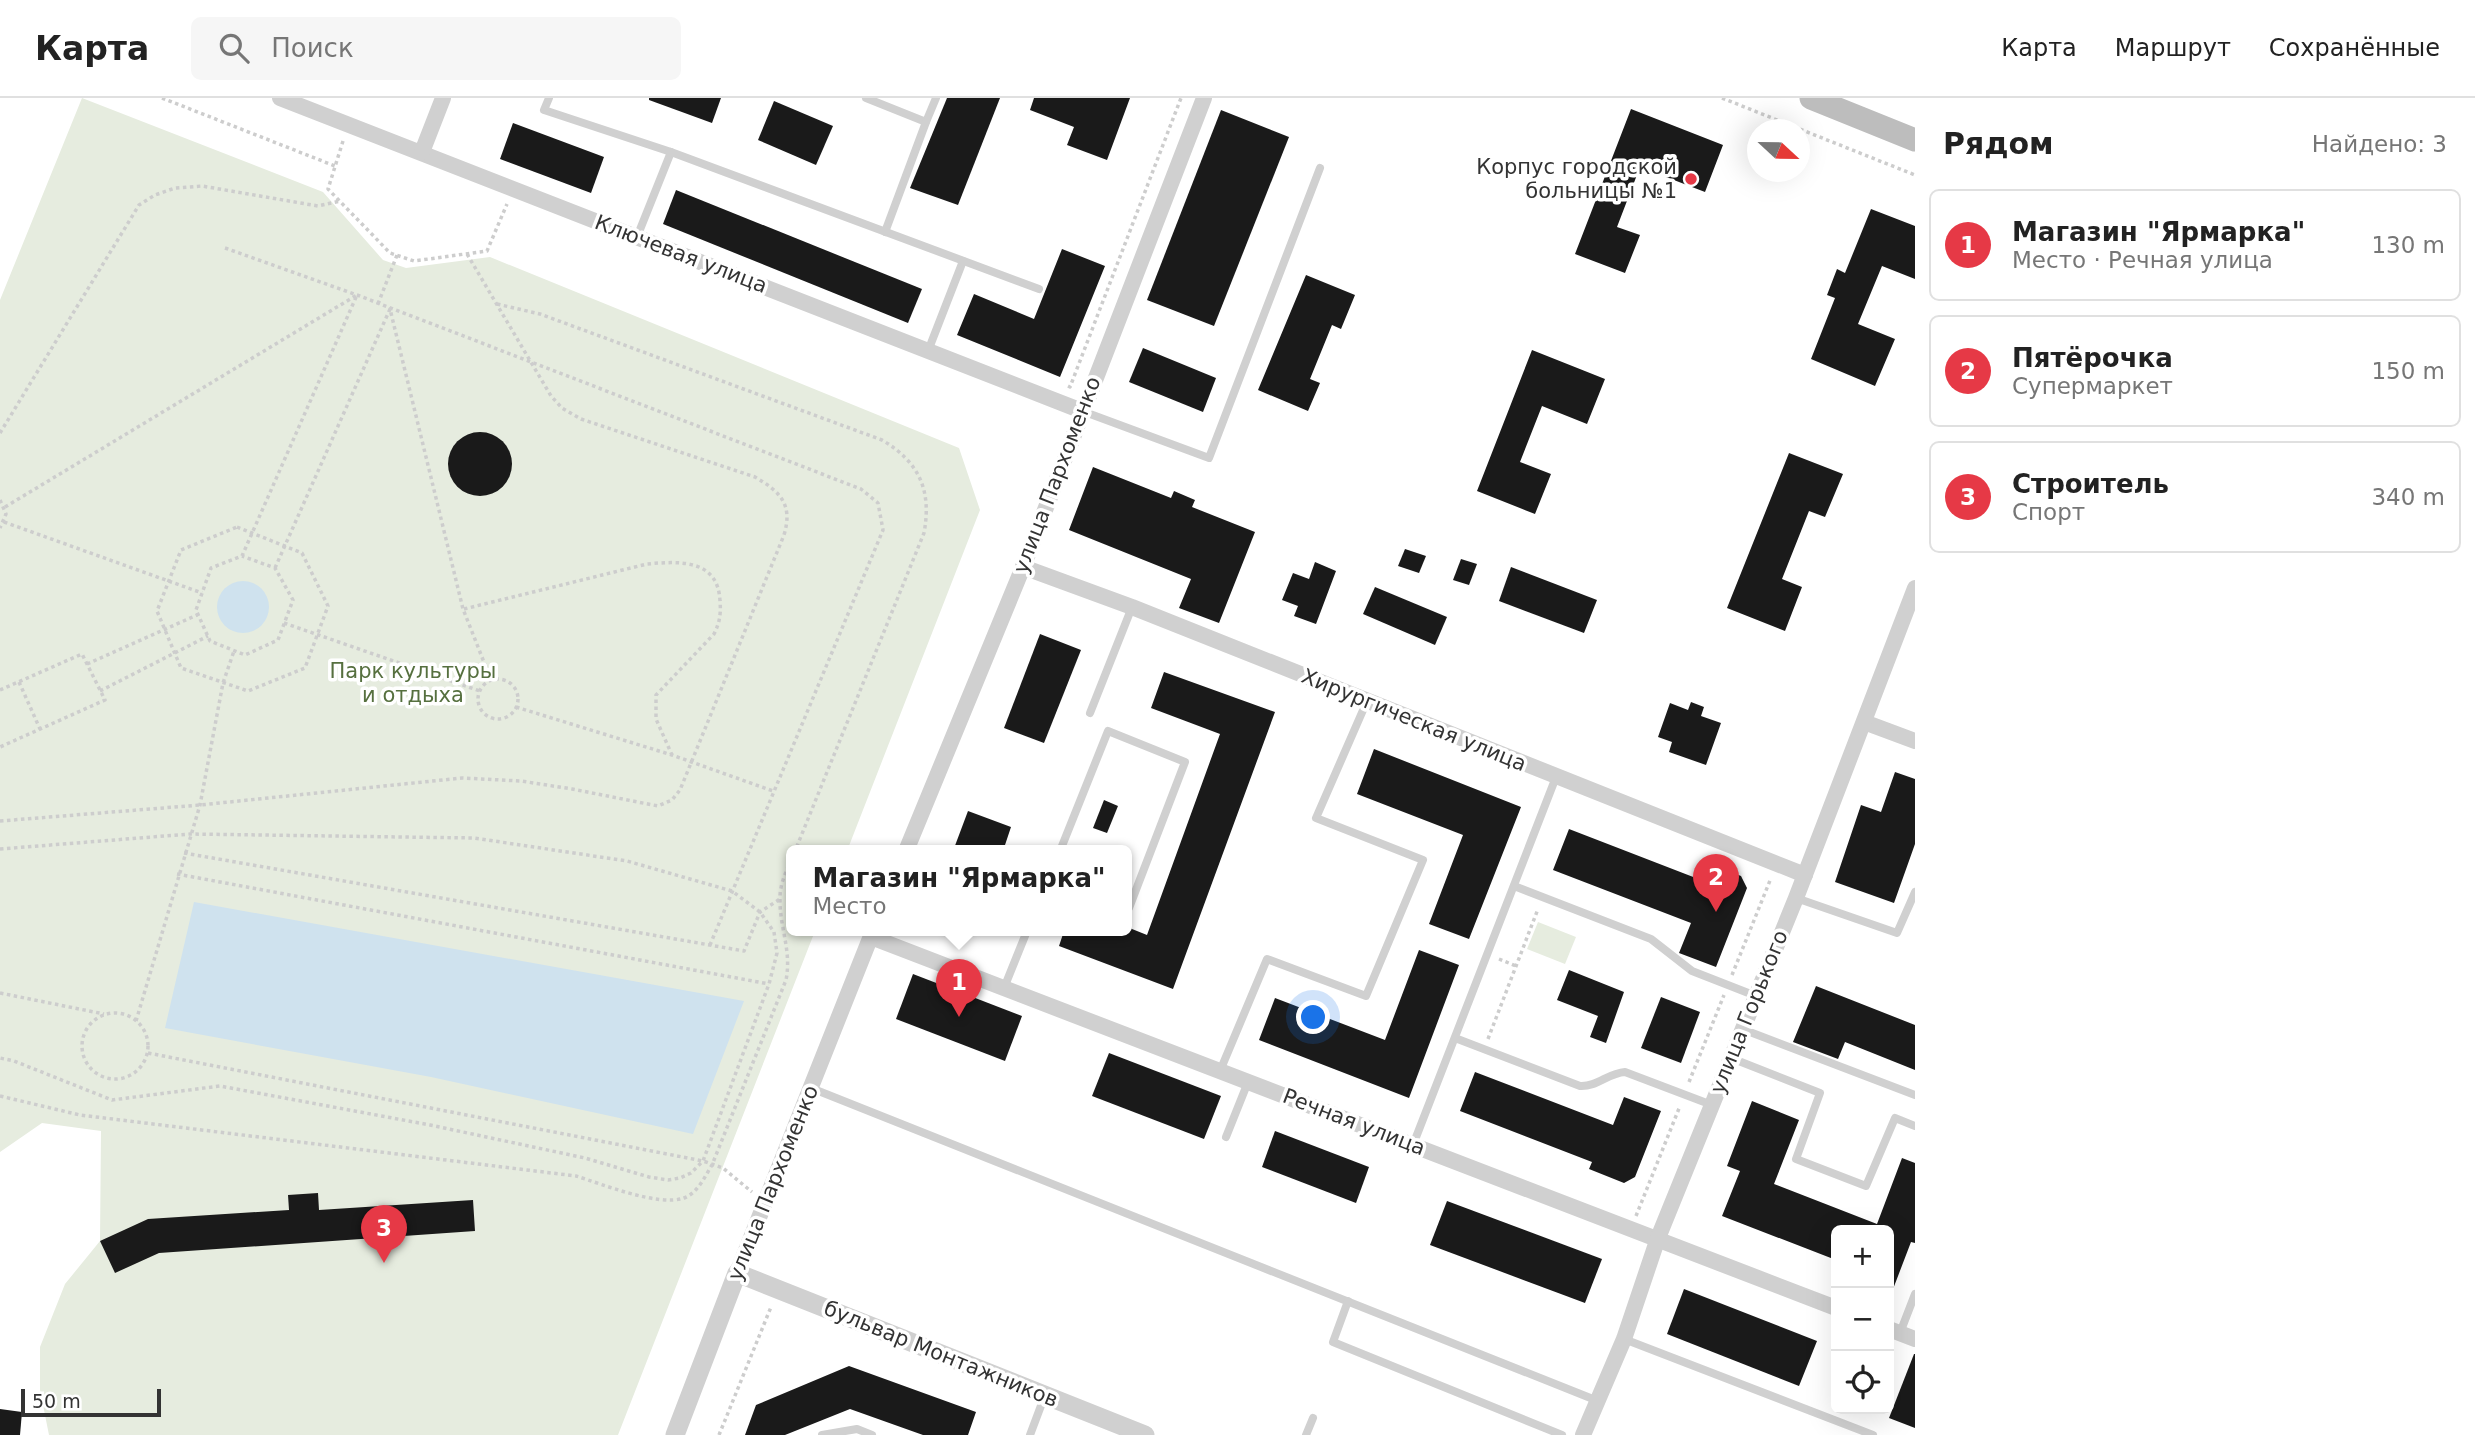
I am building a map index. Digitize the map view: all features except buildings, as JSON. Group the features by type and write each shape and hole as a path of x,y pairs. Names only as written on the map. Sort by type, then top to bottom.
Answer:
{"main road":[{"path":"1811,98 1915,139"}],"street":[{"name":"Ключевая улица","path":"279,98 1082,411"},
{"path":"422,152 443,98"},
{"name":"улица Пархоменко","path":"908,845 1023,567 1204,98"},
{"name":"Хирургическая улица","path":"1023,567 1132,607 1805,875"},
{"name":"улица Горького","path":"1583,1435 1624,1339 1658,1238 1796,898 1915,588"},
{"path":"1864,722 1915,741"},
{"name":"улица Пархоменко","path":"675,1435 871,936"},
{"name":"Речная улица","path":"877,936 1004,988 1831,1306"},
{"name":"бульвар Монтажников","path":"737,1273 1145,1435"}],"lane":[{"path":"549,98 544,110 671,152 1039,289"},
{"path":"866,98 926,122"},
{"path":"885,232 936,98"},
{"path":"637,237 671,152"},
{"path":"1082,411 1209,458 1320,168"},
{"path":"928,351 963,261"},
{"path":"1090,713 1132,607"},
{"path":"1220,1071 1267,959 1366,996 1423,860 1316,818 1367,701"},
{"path":"1062,845 1108,731 1185,762 1132,900"},
{"path":"1413,1145 1556,777"},
{"path":"1514,886 1651,939 1687,968 1756,996"},
{"path":"1796,898 1896,933 1915,892"},
{"path":"1004,988 1025,936"},
{"path":"1742,1029 1915,1095"},
{"path":"1455,1038 1580,1086 1589,1087 1616,1073 1625,1072 1712,1105"},
{"path":"1731,1058 1820,1093 1796,1159 1866,1186 1895,1118 1915,1126"},
{"path":"1226,1137 1248,1082"},
{"path":"811,1088 1598,1401"},
{"path":"1901,1334 1915,1294"},
{"path":"1348,1301 1333,1342 1562,1435"},
{"path":"1624,1339 1873,1435"},
{"path":"1030,1435 1045,1395"},
{"path":"1306,1435 1313,1418"},
{"path":"822,1435 857,1429 872,1435"}],"path":[{"path":"162,98 335,166"},
{"path":"1058,382 1070,387 1181,98"},
{"path":"1722,98 1915,175"},
{"path":"345,134 328,189 390,253 414,261 487,251 509,199"},
{"path":"0,433 139,205 155,195 175,188 202,186 318,206 340,201"},
{"path":"225,248 357,295 861,489 878,503 883,530 710,945"},
{"path":"0,821 200,805 462,778 520,781 658,806 672,800 680,790 784,535 788,523 787,508 780,495 755,477 581,419 562,408 551,396 530,362 467,254"},
{"path":"378,304 397,255"},
{"path":"5,507 357,295"},
{"path":"242,556 357,295"},
{"path":"496,304 540,313 882,440 899,450 919,475 928,515 924,533 797,845"},
{"path":"275,568 390,309"},
{"path":"390,309 463,609 491,680"},
{"path":"0,500 5,507 4,522 0,528"},
{"path":"4,522 202,593"},
{"path":"237,527 283,546 302,554 328,606 305,668 248,691 181,668 157,611 181,550 237,527"},
{"path":"242,556 275,568 293,600 278,640 245,655 210,641 196,610 211,568 242,556"},
{"path":"463,609 647,564 676,561 713,575 719,586 720,622 714,634 656,695 656,719 672,755"},
{"path":"87,664 198,615"},
{"path":"284,623 480,691"},
{"path":"100,691 208,636"},
{"path":"136,1021 177,874 200,805 223,683 234,651"},
{"path":"0,690 82,654 105,700 0,747"},
{"path":"491,680 506,681 516,692 516,707 505,718 490,717 479,706 480,691 491,680"},
{"path":"19,682 40,729"},
{"path":"516,707 672,755 774,791"},
{"path":"0,849 190,834 474,838 627,861 732,891 760,912 774,932 777,953 769,985 703,1161 691,1173 680,1178 659,1179 585,1158 430,1125 220,1086 112,1100 14,1061 0,1058"},
{"path":"184,853 744,951 760,912 780,899"},
{"path":"1631,1228 1777,863"},
{"path":"0,1096 101,1118 576,1176 651,1198 685,1198 697,1189 712,1165 786,980 790,962 780,899 786,872"},
{"path":"177,874 769,985"},
{"path":"1484,1049 1543,897"},
{"path":"1487,955 1516,966"},
{"path":"0,993 106,1014 121,1013 136,1021 145,1033 148,1054 136,1073 126,1078 103,1078 93,1072 81,1053 85,1031 92,1022 106,1014"},
{"path":"148,1054 703,1161 723,1168 764,1203"},
{"path":"719,1435 779,1289"}],"green space":[{"name":"Парк культуры и отдыха","path":"82,98 323,192 383,260 406,268 490,257 959,448 980,510 849,845 786,845 786,936 813,936 618,1435 49,1435 40,1390 40,1347 65,1284 100,1241 101,1131 42,1123 0,1152 0,300"},
{"path":"1538,922 1576,937 1565,964 1527,949"}],"water":[{"path":"243,581 262,588 269,607 262,626 243,633 224,626 217,607 224,588"},
{"path":"194,902 744,1001 693,1134 431,1077 165,1028"}],"place":[{"name":"Корпус городской больницы №1","path":"1691,179"},
{"name":"Пятёрочка","path":"1716,912"},
{"name":"Магазин \"Ярмарка\"","path":"959,1017"},
{"name":"Строитель","path":"384,1263"}]}
